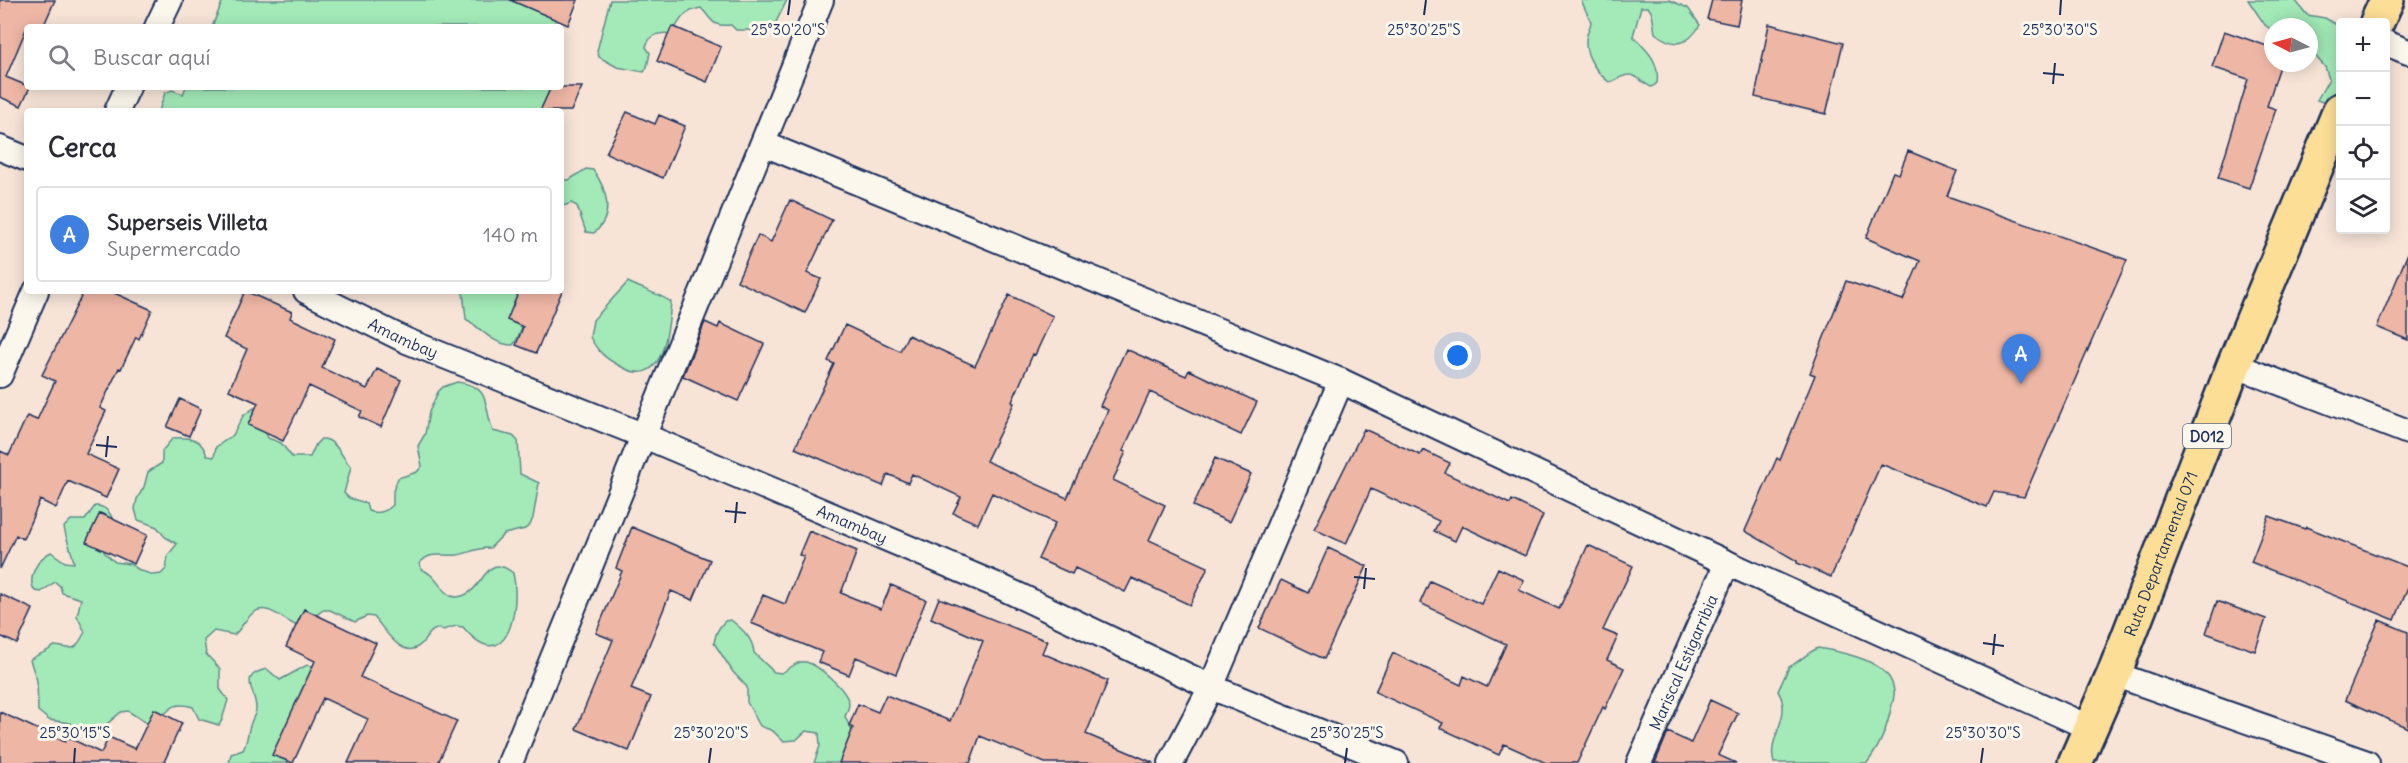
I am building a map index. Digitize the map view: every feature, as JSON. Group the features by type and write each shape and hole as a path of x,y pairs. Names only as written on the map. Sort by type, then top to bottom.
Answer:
{"main road":[{"path":"2379,18 2387,0"},
{"name":"Ruta Departamental 071","path":"2075,763 2114,674 2234,365 2336,120"}],"street":[{"path":"158,24 170,0"},
{"path":"510,763 821,0"},
{"path":"2390,45 2408,52"},
{"path":"118,108 128,90"},
{"path":"764,144 1341,381 1726,563 2090,728"},
{"path":"0,148 24,158"},
{"path":"0,375 35,294"},
{"name":"Amambay","path":"312,294 408,340 642,435 1001,587 1211,687 1396,763"},
{"path":"2234,365 2408,432"},
{"path":"1170,763 1211,687 1341,381"},
{"name":"Mariscal Estigarribia","path":"1639,763 1726,563"},
{"path":"2114,674 2367,763"}],"green space":[{"path":"223,0 564,0 554,24 213,24"},
{"path":"610,0 787,0 776,22 761,35 749,30 736,30 731,25 716,24 701,8 690,11 680,20 672,34 664,33 650,39 646,47 650,53 644,72 617,67 599,57 597,51"},
{"path":"1581,0 1669,0 1688,8 1700,25 1691,37 1674,43 1655,33 1652,13 1648,7 1641,7 1633,36 1655,63 1657,83 1652,87 1635,76 1629,75 1609,82 1596,69 1587,52 1586,38 1591,22"},
{"path":"2248,0 2295,0 2307,15 2325,18 2336,25 2336,106 2317,100 2329,79 2325,67 2318,59 2318,18 2264,18 2264,24"},
{"path":"172,90 183,94 185,90 562,90 558,108 160,108 165,93"},
{"path":"586,169 593,170 602,185 607,211 601,226 594,233 586,232 577,206 571,203 564,206 564,180 569,180"},
{"path":"628,282 671,302 668,328 661,355 655,365 646,371 635,372 615,363 599,350 590,337 593,320"},
{"path":"463,294 532,294 525,319 513,345 499,342 466,319"},
{"path":"457,382 468,384 482,393 493,431 513,436 518,441 520,474 539,483 533,518 525,529 504,534 490,548 457,555 433,555 420,563 421,569 432,576 448,594 457,597 474,589 490,569 496,566 513,573 515,604 508,633 500,642 490,646 478,641 463,627 456,626 434,630 422,643 415,648 408,649 395,642 374,617 367,616 355,622 330,610 323,610 301,627 271,611 259,610 250,615 234,635 214,631 204,640 206,654 220,669 220,689 228,700 219,725 199,719 193,707 185,705 169,709 151,726 128,711 121,712 101,729 88,732 81,731 70,723 49,720 38,711 37,681 30,660 54,646 75,647 85,632 77,616 81,599 62,593 60,586 55,582 41,592 35,591 32,580 35,569 51,552 65,562 74,563 64,527 71,520 85,520 95,506 98,506 106,510 113,520 104,552 115,562 130,564 154,575 161,574 166,569 168,555 177,544 165,537 157,527 138,520 135,509 148,472 162,463 162,451 173,438 194,440 202,445 207,456 214,457 216,447 233,435 243,416 254,408 257,410 268,438 281,443 292,457 310,457 321,439 331,442 351,467 344,493 349,498 366,503 368,511 381,512 393,505 393,491 398,478 417,472 422,466 418,446 425,434 429,412 438,392 443,387"},
{"path":"731,620 749,638 754,653 774,672 781,673 796,664 806,662 825,673 844,692 849,704 845,717 854,735 842,763 814,763 820,746 819,733 806,731 796,740 783,741 773,731 760,726 747,702 747,687 733,672 714,643 721,626 725,621"},
{"path":"1818,648 1864,659 1884,672 1891,680 1894,694 1888,721 1881,740 1867,763 1774,763 1774,744 1783,710 1778,691 1789,667"},
{"path":"307,665 316,667 288,763 229,763 231,754 245,747 256,712 250,685 252,676 267,669 280,680"}],"building":[{"path":"0,0 55,0 44,24 24,24 24,34 6,77 24,84 24,90 29,90 21,106 0,97"},
{"path":"510,0 578,0 568,25"},
{"path":"1712,0 1742,0 1737,25 1707,19"},
{"path":"1769,24 1843,43 1826,114 1755,97"},
{"path":"672,26 721,47 707,82 657,61"},
{"path":"2224,31 2264,45 2264,72 2278,72 2267,106 2276,109 2249,188 2218,178 2248,79 2212,67"},
{"path":"582,87 571,111 564,111 564,108 541,108 550,90"},
{"path":"627,112 655,124 659,115 685,126 663,178 606,153"},
{"path":"1908,151 1957,171 1947,196 2127,260 2024,497 1994,492 1987,507 1881,464 1831,577 1797,563 1745,531 1777,458 1780,460 1815,375 1810,373 1846,281 1903,300 1920,261 1866,238 1893,172 1899,174"},
{"path":"790,200 832,220 807,273 821,279 805,313 737,281 758,235 771,242"},
{"path":"2408,253 2408,340 2377,327"},
{"path":"82,294 117,294 152,310 139,339 136,337 100,408 106,411 86,454 119,469 106,498 68,481 56,508 40,500 23,539 16,535 0,569 0,451 9,455 27,416 37,420 55,381 42,375"},
{"path":"244,294 252,294 292,312 290,318 335,339 322,368 367,389 377,369 401,380 381,427 359,417 362,411 309,386 283,441 248,425 258,403 229,390 247,349 224,338"},
{"path":"518,294 561,294 536,353 516,345 523,327 507,320"},
{"path":"1009,295 1053,316 1035,355 1033,354 1012,402 1014,403 986,461 1067,498 1108,410 1100,406 1126,349 1186,376 1189,370 1257,402 1241,435 1150,392 1123,451 1126,452 1113,480 1165,505 1149,540 1208,567 1190,605 1132,578 1125,592 1075,568 1072,574 1038,559 1055,523 992,493 978,524 953,513 961,497 912,474 908,483 888,474 883,486 795,448 834,364 828,361 845,325 900,351 908,335 975,366"},
{"path":"705,322 718,328 720,323 764,344 738,401 683,376"},
{"path":"180,399 201,409 189,436 167,427"},
{"path":"1364,429 1420,455 1423,450 1450,463 1445,473 1510,504 1512,500 1543,515 1525,556 1462,526 1455,541 1434,531 1439,521 1371,489 1346,544 1314,529"},
{"path":"1215,458 1251,474 1229,522 1193,506"},
{"path":"100,513 147,535 134,564 86,542"},
{"path":"2269,516 2305,529 2306,527 2408,567 2408,587 2395,620 2251,562"},
{"path":"632,527 710,560 693,600 671,591 631,689 651,697 629,751 576,729 613,640 596,633 622,571 616,568"},
{"path":"809,531 857,551 841,593 881,609 891,585 926,600 896,674 856,657 849,675 818,662 822,652 751,623 763,595 785,604 804,556 799,555"},
{"path":"1588,545 1633,566 1603,630 1618,636 1607,660 1624,668 1577,763 1546,763 1504,744 1499,755 1440,728 1443,723 1375,692 1393,653 1461,685 1464,676 1487,687 1506,644 1420,603 1430,581 1481,604 1498,568 1524,580 1519,590 1559,609"},
{"path":"1328,548 1367,566 1324,659 1259,628 1281,580 1308,593"},
{"path":"0,594 33,609 17,644 0,636"},
{"path":"939,598 1047,641 1042,653 1108,681 1086,734 1154,763 1045,763 980,736 970,763 839,763 853,728 849,726 858,704 878,712 886,695 950,721 983,641 931,618"},
{"path":"2217,601 2266,619 2255,651 2206,633"},
{"path":"304,609 376,643 360,677 457,721 438,763 348,763 368,719 323,698 293,763 272,755 315,661 286,647"},
{"path":"2379,620 2408,632 2408,728 2345,700"},
{"path":"1710,700 1738,713 1718,755 1736,763 1655,763 1668,732 1691,743"},
{"path":"154,709 182,723 164,762 166,763 0,763 0,712 65,742 67,737 101,753 109,737 135,749"}],"place":[{"name":"Superseis Villeta","path":"2021,384"}]}
